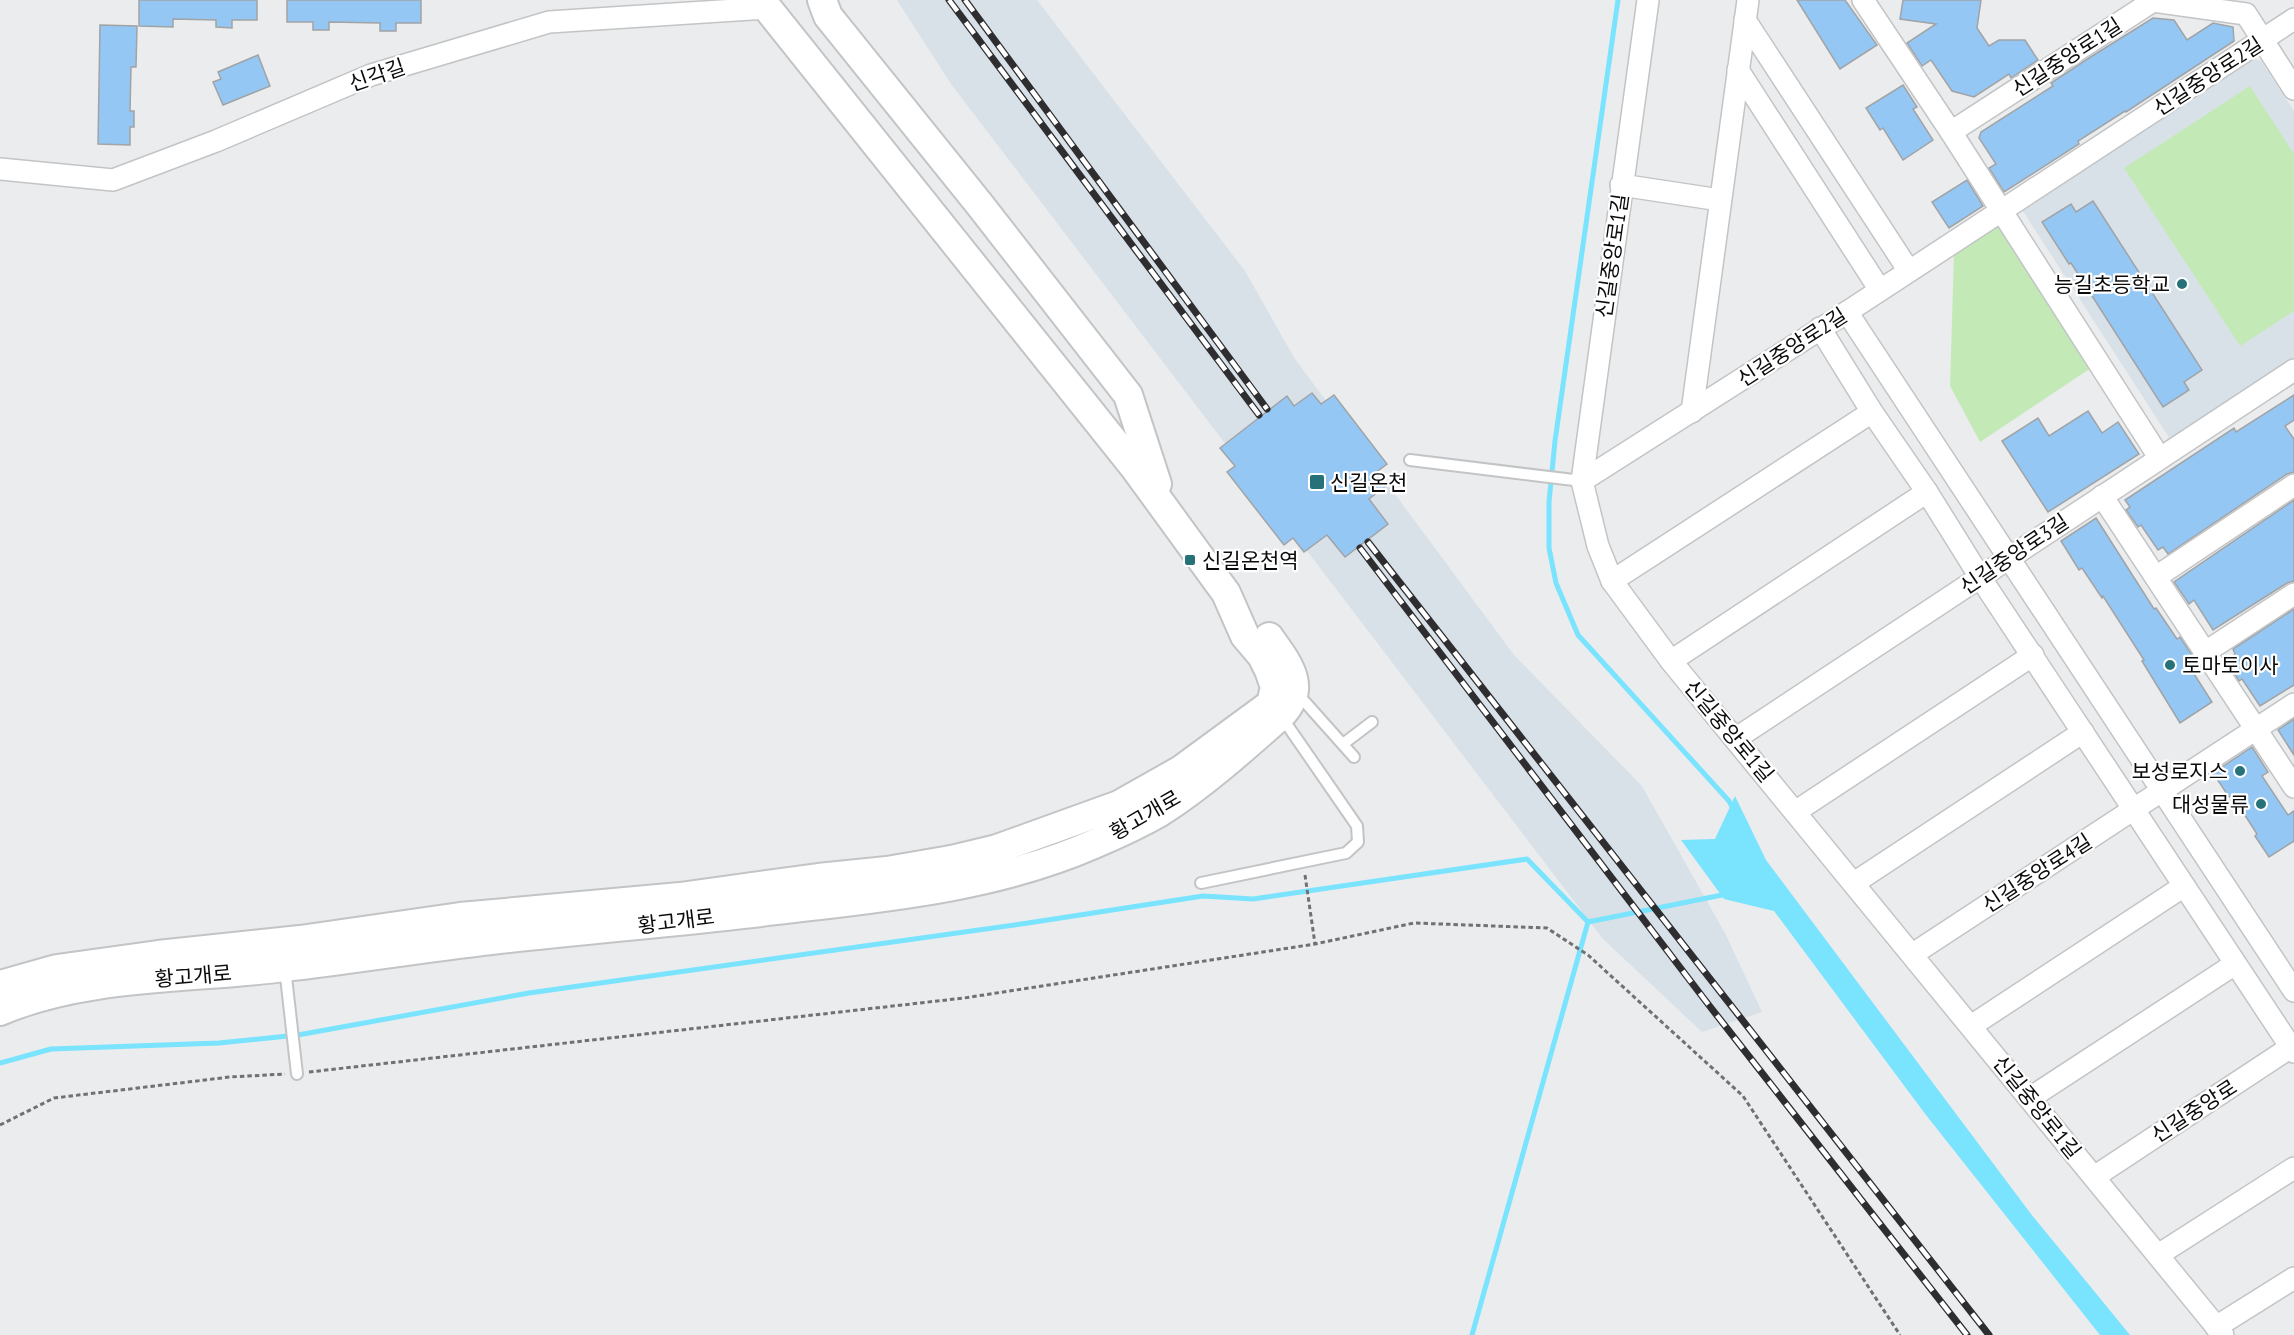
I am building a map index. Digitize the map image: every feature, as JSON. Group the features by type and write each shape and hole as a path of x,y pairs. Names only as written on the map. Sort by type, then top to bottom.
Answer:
{"main road":[{"path":"822,0 828,16 1128,395 1165,509"},
{"path":"764,4 1135,468 1226,593 1259,622 1294,677 1282,704"},
{"name":"황고개로","path":"0,1011 20,1002 66,990 168,977 285,967 495,940 869,899 949,886 1028,868 1092,845 1160,812 1213,772 1282,704"},
{"name":"황고개로","path":"0,986 57,969 158,955 300,940 460,917 680,897 887,871 951,860 997,849 1119,805 1181,770 1282,704"}],"street":[{"name":"신길중앙로1길","path":"1648,0 1574,480 1612,581 1671,661 2220,1331"},
{"path":"1863,0 1951,132 2159,457"},
{"name":"신길중앙로1길","path":"1951,132 2149,0 2246,14 2294,89"},
{"name":"신각길","path":"0,169 113,180 216,141 370,75 549,22 764,4"},
{"path":"1692,412 1746,10"},
{"path":"1746,10 1909,271"},
{"name":"신길중앙로2길","path":"1574,480 1692,412 2294,19"},
{"path":"1738,70 1880,290"},
{"path":"1621,185 1720,200"},
{"path":"1847,312 2294,991"},
{"path":"1820,328 1872,412 1927,492 2133,810 2293,1048"},
{"name":"신길중앙로3길","path":"1735,739 2294,370"},
{"path":"1612,581 1872,412"},
{"path":"2156,576 2294,485"},
{"path":"1671,661 1927,492"},
{"path":"2102,496 2294,787"},
{"path":"2204,653 2294,594"},
{"path":"1796,812 2033,655"},
{"name":"신길중앙로4길","path":"1913,954 2294,704"},
{"path":"1854,883 2083,732"},
{"path":"1971,1026 2184,886"},
{"path":"2030,1098 2235,964"},
{"name":"신길중앙로","path":"2094,1177 2293,1048"},
{"path":"2158,1255 2294,1168"},
{"path":"2220,1331 2294,1278"}],"lane":[{"path":"1410,460 1574,480"},
{"path":"1282,704 1343,744 1354,757"},
{"path":"1201,883 1346,853 1358,842 1357,826 1329,787 1282,704"},
{"path":"1343,744 1372,722"},
{"path":"285,967 297,1074"}],"path":[{"path":"1304,872 1315,944"},
{"path":"0,1125 54,1098 230,1077 297,1074 964,998 1315,944 1413,923 1547,928 1588,955 1743,1096 1899,1335"}],"shaded area":[{"path":"897,0 1037,0 1245,271 1295,359 1514,655 1642,786 1726,935 1762,1012 1702,1032 1603,939 951,84"},
{"name":"능길초등학교","path":"2249,57 2261,61 2294,111 2294,360 2170,439 2019,205"}],"green space":[{"path":"2250,86 2294,154 2294,311 2240,346 2124,168"},
{"path":"1996,221 2094,366 1980,442 1950,386 1954,254"}],"water":[{"path":"1735,796 1766,860 2031,1214 2130,1335 2100,1335 1926,1115 1774,911 1724,899 1681,840 1715,839"}],"building":[{"path":"139,0 257,0 257,20 232,20 232,28 216,27 216,20 173,19 173,27 139,26"},
{"path":"287,0 421,0 421,23 396,23 396,31 380,31 380,23 329,22 329,30 313,30 313,22 287,22"},
{"path":"1797,0 1845,0 1877,45 1840,69"},
{"path":"1903,0 1981,0 1977,28 1989,46 1999,40 2025,40 2038,60 2011,78 2009,74 1974,97 1952,91 1931,60 1922,66 1907,43 1936,24 1900,19"},
{"path":"2153,18 2174,20 2187,40 2213,23 2233,27 2234,41 2078,141 2079,144 2004,192 1989,168 1996,164 1979,138 1981,132 2053,86 2051,83"},
{"path":"100,25 137,26 136,67 131,67 130,111 134,111 134,127 130,127 130,145 98,144"},
{"path":"258,55 270,86 223,105 213,82 221,79 218,72"},
{"path":"1903,85 1917,107 1913,109 1933,140 1903,160 1883,128 1880,130 1866,108"},
{"path":"1967,180 1983,206 1949,228 1932,202"},
{"path":"2093,201 2202,370 2184,382 2189,390 2163,407 2071,263 2069,264 2042,222 2071,204 2076,212"},
{"path":"1312,393 1321,404 1334,395 1387,464 1375,473 1386,486 1369,499 1388,524 1345,557 1327,535 1304,552 1293,538 1284,545 1227,472 1235,466 1220,448 1287,396 1294,406"},
{"path":"2294,395 2294,420 2285,426 2294,439 2294,472 2287,474 2168,554 2163,547 2158,550 2141,525 2138,527 2126,510 2130,507 2125,500 2234,428 2236,432"},
{"path":"2088,411 2102,433 2118,422 2139,454 2048,512 2002,441 2038,418 2049,436"},
{"path":"2294,500 2294,581 2287,583 2213,630 2194,600 2189,604 2174,582"},
{"path":"2096,518 2154,609 2156,608 2177,639 2180,637 2192,655 2195,662 2189,666 2212,702 2180,723 2142,661 2144,660 2103,596 2102,598 2082,568 2079,570 2061,541"},
{"path":"2294,609 2294,685 2260,706 2242,679 2239,681 2226,660 2235,654 2233,649"},
{"path":"2294,719 2294,755 2278,730"},
{"path":"2252,747 2268,772 2262,776 2288,815 2294,811 2294,841 2269,857 2232,795 2229,797 2213,773"}],"waterway":[{"path":"1618,0 1555,441 1549,502 1549,548 1556,583 1578,635 1729,801 1734,811"},
{"path":"0,1063 51,1049 219,1043 298,1035 529,993 1203,896 1253,899 1527,859 1588,922"},
{"path":"1588,922 1727,894"},
{"path":"1472,1335 1588,922"}],"railway":[{"path":"949,0 1259,415"},
{"path":"965,0 1267,409"},
{"path":"1368,542 1989,1335"},
{"path":"1360,548 1708,1004 1967,1335"}],"place":[{"name":"능길초등학교","path":"2182,284"},
{"name":"신길온천","path":"1317,482"},
{"name":"신길온천역","path":"1190,560"},
{"name":"토마토이사","path":"2170,665"},
{"name":"보성로지스","path":"2240,771"},
{"name":"대성물류","path":"2261,804"}]}
